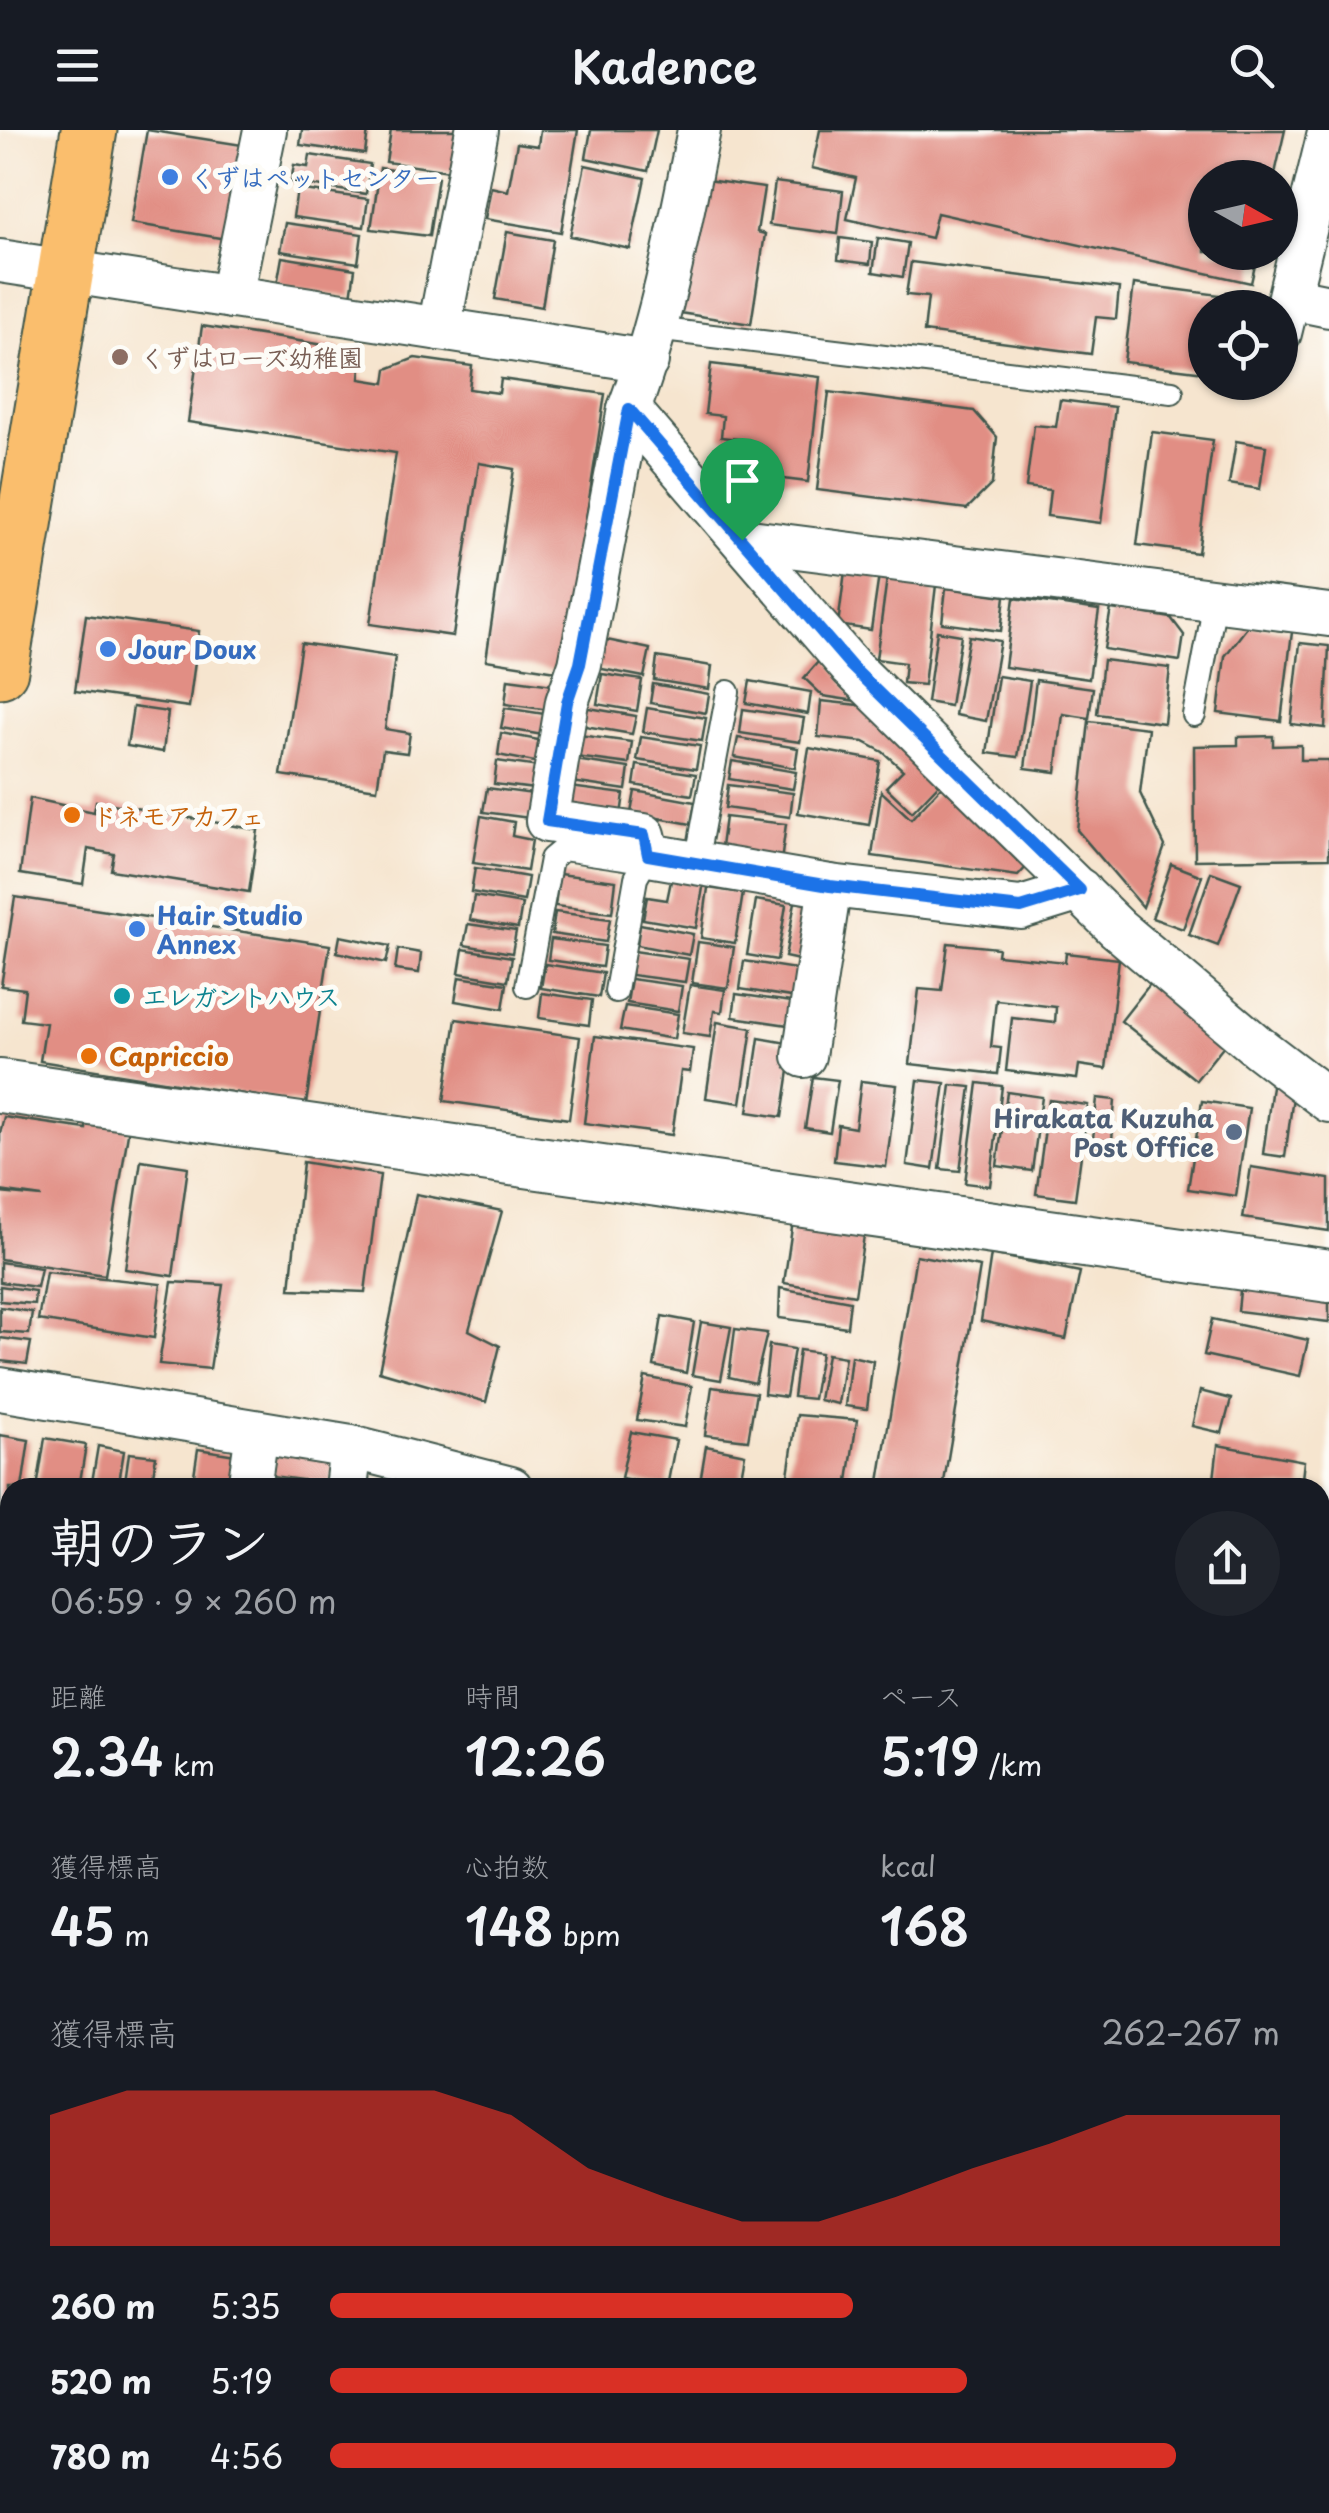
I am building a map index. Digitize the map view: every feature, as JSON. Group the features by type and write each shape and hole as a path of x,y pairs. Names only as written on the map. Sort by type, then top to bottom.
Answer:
{"main road":[{"path":"0,670 89,130"}],"street":[{"path":"231,297 265,130"},
{"path":"439,329 477,130"},
{"path":"699,130 651,345 629,409 580,664 567,702 547,821 644,835 647,858 830,886 1021,908 1080,890"},
{"path":"1300,312 1329,133"},
{"path":"0,261 439,329 651,345"},
{"path":"629,409 851,666 1117,928 1329,1102"},
{"path":"742,540 1329,615"},
{"path":"804,1056 830,886"},
{"path":"0,1086 1329,1276"},
{"path":"0,1389 257,1432 348,1467 433,1478"},
{"path":"250,1478 257,1432"}],"lane":[{"path":"651,345 1172,392"},
{"path":"1194,715 1214,602"},
{"path":"696,864 728,692"},
{"path":"527,986 551,858 563,849 647,858 636,878 616,990"}],"building":[{"path":"147,130 242,145 226,239 131,223"},
{"path":"302,130 368,130 365,154 300,145"},
{"path":"391,130 464,130 457,172 386,162"},
{"path":"540,130 578,130 561,232 485,219 491,187 508,191 517,143 538,146"},
{"path":"591,130 657,130 648,171 586,158"},
{"path":"820,130 1285,130 1278,160 1188,160 1188,269 937,213 931,238 847,219 856,178 812,168"},
{"path":"310,155 370,164 366,194 291,182 294,165 308,167"},
{"path":"585,165 645,178 630,249 570,236"},
{"path":"380,168 438,177 429,236 371,229"},
{"path":"700,179 764,188 757,232 765,234 751,324 680,313"},
{"path":"775,182 843,191 838,234 769,225"},
{"path":"297,189 368,199 364,227 293,217"},
{"path":"285,223 362,234 358,263 280,251"},
{"path":"507,232 553,240 542,307 495,299"},
{"path":"840,238 872,242 870,264 838,260"},
{"path":"878,238 908,243 903,277 873,272"},
{"path":"282,257 355,269 351,297 277,285"},
{"path":"911,262 1119,288 1116,319 1096,317 1091,354 924,332 928,297 906,295"},
{"path":"1193,270 1254,270 1251,283"},
{"path":"1134,284 1188,291 1188,370 1124,362"},
{"path":"202,326 337,347 361,365 360,379 385,383 387,369 415,358 472,366 469,389 499,393 501,379 605,394 563,672 486,660 514,469 479,463 453,636 370,624 396,453 188,422"},
{"path":"711,364 820,377 808,482 735,473 739,439 721,437 723,416 705,414"},
{"path":"829,392 974,411 997,437 992,484 967,509 817,490"},
{"path":"1060,400 1115,407 1101,523 1047,516 1050,490 1026,487 1034,425 1056,427"},
{"path":"1152,432 1213,440 1198,553 1137,545"},
{"path":"1236,441 1266,446 1260,489 1229,484"},
{"path":"845,571 879,575 871,630 838,625"},
{"path":"887,578 936,585 924,685 903,683 905,663 876,659"},
{"path":"946,588 1005,596 1001,631 942,623"},
{"path":"1014,598 1099,610 1089,679 1005,667"},
{"path":"1111,608 1171,618 1184,635 1180,661 1104,649"},
{"path":"86,615 199,631 189,707 75,691"},
{"path":"1248,626 1292,632 1281,721 1218,713 1225,656"},
{"path":"937,631 961,635 950,706 927,702"},
{"path":"969,636 1000,641 986,721 955,715"},
{"path":"602,639 650,649 644,677 597,668"},
{"path":"301,643 395,657 385,729 410,733 407,753 383,750 377,789 281,775"},
{"path":"1300,643 1329,646 1325,728 1291,724"},
{"path":"825,654 856,701 823,696 804,678"},
{"path":"657,657 712,666 709,689 654,680"},
{"path":"1103,660 1170,668 1164,723 1097,714"},
{"path":"602,674 642,680 637,711 597,704"},
{"path":"998,676 1030,681 1018,757 987,753"},
{"path":"508,679 561,686 558,711 505,704"},
{"path":"1036,680 1093,688 1089,718 1063,714 1056,772 1025,768"},
{"path":"750,681 811,692 808,714 746,703"},
{"path":"653,684 709,694 706,713 650,703"},
{"path":"869,693 951,771 912,812 886,787 903,770 883,752 864,742 818,737 821,701 858,705"},
{"path":"133,707 168,712 163,752 127,746"},
{"path":"583,707 636,716 632,734 579,725"},
{"path":"505,708 558,716 555,737 501,728"},
{"path":"647,708 706,718 702,741 643,732"},
{"path":"743,709 804,718 800,742 740,733"},
{"path":"1089,721 1148,728 1140,793 1165,846 1143,907 1077,830"},
{"path":"501,733 549,742 545,764 498,755"},
{"path":"579,735 632,742 629,764 576,757"},
{"path":"1273,736 1273,746 1301,745 1301,760 1329,760 1329,858 1195,860 1194,746 1238,745 1238,737"},
{"path":"641,737 700,746 696,769 637,760"},
{"path":"738,738 798,748 795,768 734,757"},
{"path":"809,748 880,761 869,825 798,813"},
{"path":"575,760 629,768 626,790 572,782"},
{"path":"497,761 546,768 543,790 494,784"},
{"path":"732,761 796,772 793,789 729,779"},
{"path":"637,765 696,774 692,795 634,785"},
{"path":"951,776 1036,856 1018,876 872,856 881,791 911,819"},
{"path":"728,785 793,793 790,817 725,808"},
{"path":"570,787 624,794 621,815 567,808"},
{"path":"487,788 541,795 538,819 483,812"},
{"path":"635,791 695,802 691,824 631,813"},
{"path":"30,798 94,812 96,801 258,830 249,892 111,870 114,854 88,849 83,884 20,874"},
{"path":"481,816 514,822 512,836 532,840 527,871 473,863"},
{"path":"725,817 786,824 781,862 720,854"},
{"path":"1171,864 1202,876 1183,929 1152,918"},
{"path":"475,868 528,877 524,901 471,892"},
{"path":"1211,872 1241,883 1218,946 1189,935"},
{"path":"559,874 616,881 612,913 555,906"},
{"path":"672,876 704,882 696,928 643,919 647,897 667,900"},
{"path":"708,888 743,893 735,943 701,938"},
{"path":"474,896 522,904 518,928 470,920"},
{"name":"エレガントハウス","path":"15,897 330,945 306,1104 40,1061 46,1023 21,1020 25,989 1,986"},
{"path":"756,900 786,905 777,960 747,955"},
{"path":"795,902 818,906 808,962 785,957"},
{"path":"555,912 610,919 606,942 552,934"},
{"path":"468,924 516,931 512,953 464,945"},
{"path":"640,924 693,934 689,955 637,945"},
{"path":"340,936 390,946 386,963 337,952"},
{"path":"551,939 605,946 602,967 548,960"},
{"path":"698,942 734,947 728,988 692,983"},
{"path":"948,943 998,948 997,955 1065,962 1066,953 1119,959 1106,1069 1079,1065 1077,1079 1006,1071 1012,1018 1055,1023 1056,1007 996,1000 991,1047 1001,1048 998,1074 910,1064 919,989 942,991"},
{"path":"398,949 421,953 419,973 395,970"},
{"path":"463,949 512,957 508,981 459,973"},
{"path":"634,951 689,959 685,982 631,975"},
{"path":"744,961 802,970 798,998 740,989"},
{"path":"545,964 603,973 599,997 541,988"},
{"path":"459,977 507,984 503,1009 455,1001"},
{"path":"631,979 682,986 678,1011 627,1003"},
{"path":"1150,984 1225,1044 1196,1080 1121,1021"},
{"path":"690,985 725,990 722,1012 714,1011 710,1037 682,1033"},
{"path":"542,993 592,1000 589,1025 539,1018"},
{"path":"736,994 799,1003 795,1026 733,1017"},
{"path":"625,1006 678,1014 674,1039 620,1030"},
{"path":"456,1019 580,1037 569,1119 444,1101"},
{"path":"717,1022 752,1028 741,1103 706,1098"},
{"path":"595,1036 693,1049 690,1072 681,1071 672,1135 584,1123"},
{"path":"759,1038 793,1044 782,1117 748,1112"},
{"path":"813,1077 838,1080 830,1132 805,1128"},
{"path":"918,1080 945,1083 933,1169 907,1165"},
{"path":"861,1081 897,1085 886,1167 834,1161 838,1125 855,1128"},
{"path":"978,1083 1002,1086 990,1186 965,1183"},
{"path":"951,1085 971,1087 960,1171 940,1169"},
{"path":"1272,1086 1294,1089 1285,1157 1263,1154"},
{"path":"1007,1092 1042,1097 1032,1171 997,1166"},
{"path":"1097,1098 1115,1100 1112,1141 1093,1139"},
{"path":"1049,1100 1088,1105 1075,1199 1036,1194"},
{"path":"1202,1101 1249,1108 1236,1196 1188,1189"},
{"path":"4,1117 86,1129 87,1121 129,1127 105,1275 0,1259 0,1193 42,1197 0,1191 0,1133"},
{"path":"141,1160 188,1167 173,1276 125,1269"},
{"path":"303,1162 380,1175 365,1292 290,1289"},
{"path":"1251,1167 1329,1179 1329,1231 1243,1218"},
{"path":"416,1194 502,1211 469,1330 500,1346 486,1402 379,1371"},
{"path":"793,1221 864,1236 855,1295 784,1283"},
{"path":"991,1254 1080,1272 1066,1339 981,1321"},
{"path":"916,1255 980,1267 945,1478 880,1478"},
{"path":"0,1262 41,1268 37,1287 0,1282"},
{"path":"1242,1271 1329,1283 1329,1322 1238,1311"},
{"path":"46,1272 161,1284 154,1338 38,1320"},
{"path":"172,1282 223,1285 210,1369 159,1364"},
{"path":"0,1286 35,1291 34,1304 0,1301"},
{"path":"780,1288 850,1301 847,1327 779,1318"},
{"path":"0,1307 32,1312 29,1334 0,1332"},
{"path":"662,1316 694,1322 686,1373 654,1366"},
{"path":"1212,1319 1308,1340 1300,1376 1204,1355"},
{"path":"701,1322 731,1327 721,1380 692,1375"},
{"path":"735,1329 767,1333 755,1383 729,1377"},
{"path":"0,1338 31,1342 27,1364 0,1361"},
{"path":"769,1345 794,1349 786,1397 764,1394"},
{"path":"799,1350 821,1353 813,1399 793,1397"},
{"path":"827,1354 845,1357 838,1404 819,1400"},
{"path":"851,1356 873,1361 867,1409 845,1406"},
{"path":"645,1377 692,1386 685,1427 637,1420"},
{"path":"712,1387 756,1393 748,1440 705,1435"},
{"path":"1200,1391 1231,1399 1222,1433 1192,1426"},
{"path":"797,1415 857,1420 848,1478 788,1478"},
{"path":"631,1432 676,1440 669,1478 621,1478"},
{"path":"0,1435 29,1440 23,1478 0,1478"},
{"path":"45,1438 86,1445 81,1478 39,1478"},
{"path":"1218,1445 1304,1461 1302,1478 1214,1478"},
{"path":"98,1446 124,1451 120,1478 93,1478"},
{"path":"706,1446 745,1454 741,1478 701,1478"},
{"path":"276,1448 335,1457 332,1478 272,1476"},
{"path":"198,1449 248,1457 245,1478 194,1478"},
{"path":"129,1453 156,1456 153,1478 125,1478"}],"place":[{"name":"くずはペットセンター","path":"170,177"},
{"name":"くずはローズ幼稚園","path":"120,357"},
{"name":"Jour Doux","path":"108,649"},
{"name":"ドネモアカフェ","path":"72,815"},
{"name":"Hair Studio Annex","path":"137,929"},
{"name":"エレガントハウス","path":"122,996"},
{"name":"Capriccio","path":"89,1056"},
{"name":"Hirakata Kuzuha Post Office","path":"1234,1132"}],"route":[{"path":"629,409 742,540 851,666 1080,890 1021,908 830,886 648,855 644,835 547,821 567,702 580,664 629,409"}]}
